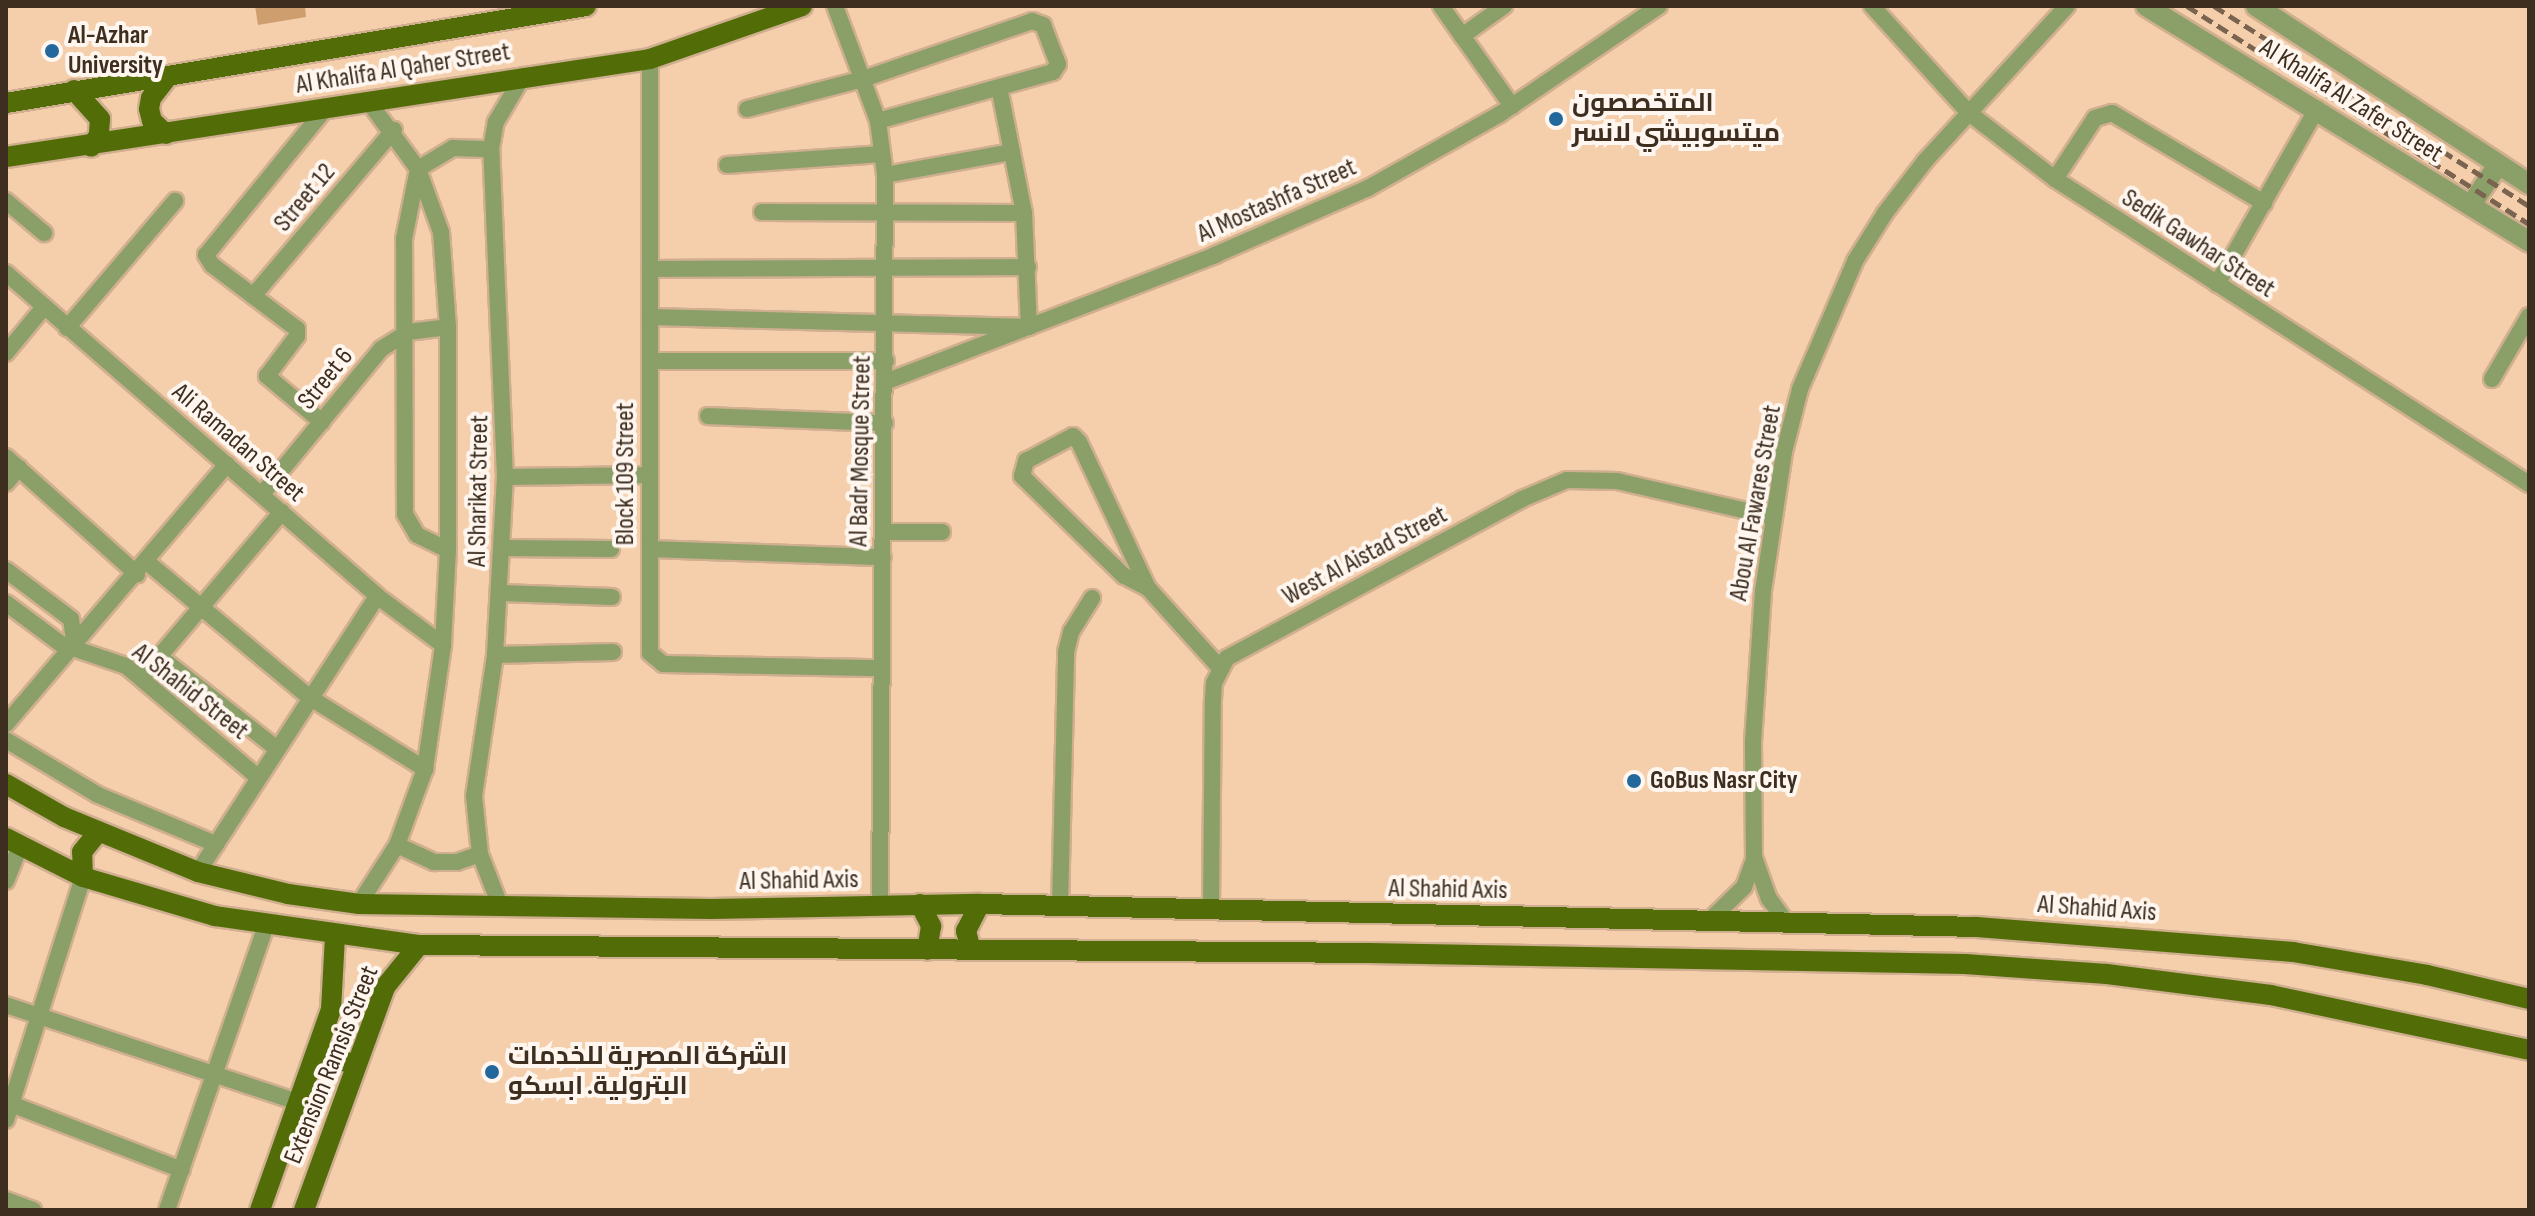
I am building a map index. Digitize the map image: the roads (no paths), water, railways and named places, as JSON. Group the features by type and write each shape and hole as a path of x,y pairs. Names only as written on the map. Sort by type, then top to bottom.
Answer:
{"main road":[{"name":"Al Khalifa Al Qaher Street","path":"6,103 74,90 166,79 586,6"},
{"name":"Al Khalifa Al Qaher Street","path":"6,157 91,147 523,76 650,59 802,6"},
{"path":"166,79 149,109 152,121 166,134"},
{"path":"74,90 100,119 99,135 91,147"},
{"name":"Al Shahid Axis","path":"6,784 98,832 198,872 288,894 359,904 501,908 980,904 1710,920 2068,932 2293,952 2529,999"},
{"path":"83,877 82,852 98,832"},
{"path":"13,842 83,877 266,926 335,937 419,945 971,950 2025,968 2271,995 2529,1050"},
{"path":"920,904 931,926 927,950"},
{"path":"971,950 966,931 980,904"},
{"name":"Extension Ramsis Street","path":"260,1210 318,1051 336,989 335,937"},
{"name":"Extension Ramsis Street","path":"304,1210 385,987 419,945"},
{"path":"318,1051 355,1065"}],"street":[{"name":"Al Badr Mosque Street","path":"835,6 878,121 885,175 887,267 880,904"},
{"path":"1441,6 1512,106"},
{"path":"1462,36 1504,6"},
{"name":"Al Mostashfa Street","path":"885,382 1029,327 1368,188 1512,106 1659,6"},
{"name":"Sedik Gawhar Street","path":"1872,6 1969,113 2055,179 2529,484"},
{"name":"Abou Al Fawares Street","path":"1786,922 1762,886 1754,857 1756,667 1773,517 1800,389 1855,261 1925,161 2067,6"},
{"name":"Al Khalifa Al Zafer Street","path":"2146,6 2529,242"},
{"name":"Al Khalifa Al Zafer Street","path":"2256,6 2529,184"},
{"path":"747,109 863,79 1038,22 1046,31 1056,70 878,121"},
{"name":"Block 109 Street","path":"650,59 650,653 657,663 881,668"},
{"name":"Al Sharikat Street","path":"501,908 480,854 474,796 495,655 501,593 505,477 491,149 496,122 523,76"},
{"path":"651,317 1029,327 1024,213 999,87"},
{"name":"Al Sharikat Street","path":"359,904 397,845 425,769 443,645 448,550 448,327 441,232 418,169 394,130 368,101"},
{"path":"322,422 268,379 298,333 212,265 207,248 326,108"},
{"path":"2217,284 2317,109"},
{"path":"2055,179 2095,118 2112,113 2264,203"},
{"name":"Street 12","path":"253,296 394,130"},
{"path":"448,550 417,535 405,514 401,335 404,239 418,169 453,148 491,149"},
{"path":"885,175 1012,152"},
{"path":"727,165 882,154"},
{"path":"2471,205 2498,165"},
{"path":"6,201 44,233"},
{"path":"67,328 175,201"},
{"path":"762,212 886,215 1024,213"},
{"path":"651,269 1028,267"},
{"name":"Ali Ramadan Street","path":"6,273 377,596 443,645"},
{"path":"6,353 44,307"},
{"path":"2492,379 2529,316"},
{"path":"401,335 448,327"},
{"name":"Street 6","path":"262,494 381,349 401,335"},
{"path":"651,361 886,361"},
{"path":"708,416 885,423"},
{"path":"1148,588 1124,576 1024,479 1020,472 1026,461 1065,437 1076,439 1148,588 1220,668 1213,700 1211,910"},
{"path":"6,483 12,462 142,568 202,608 309,697 425,769"},
{"path":"6,724 75,648 227,464"},
{"path":"505,477 650,475"},
{"name":"West Al Aistad Street","path":"1220,668 1239,650 1567,480 1617,481 1773,517"},
{"path":"141,678 282,512"},
{"path":"884,532 942,532"},
{"path":"503,548 611,549"},
{"path":"650,549 883,557"},
{"path":"6,570 71,619 75,648"},
{"path":"501,593 612,597"},
{"path":"198,872 377,596"},
{"path":"1060,906 1066,652 1092,598"},
{"name":"Al Shahid Street","path":"6,603 61,644 117,662 141,678 258,777"},
{"path":"495,655 613,652"},
{"path":"160,657 276,748"},
{"path":"6,740 98,795 216,844"},
{"path":"6,881 13,842"},
{"path":"397,845 434,862 457,862 480,854"},
{"name":"Abou Al Fawares Street","path":"1710,920 1744,887 1754,857"},
{"path":"83,877 9,1112 182,1170"},
{"path":"167,1210 217,1075 266,926"},
{"path":"6,1005 300,1103"},
{"path":"6,1200 33,1210"}],"railway":[{"path":"2187,6 2529,224"},
{"path":"2214,6 2529,206"}],"place":[{"name":"Al-Azhar University","path":"52,51"},
{"name":"المتخصصون ميتسوبيشي لانسر","path":"1556,119"},
{"name":"GoBus Nasr City","path":"1634,781"},
{"name":"الشركة المصرية للخدمات البترولية. ابسكو","path":"492,1072"}]}
